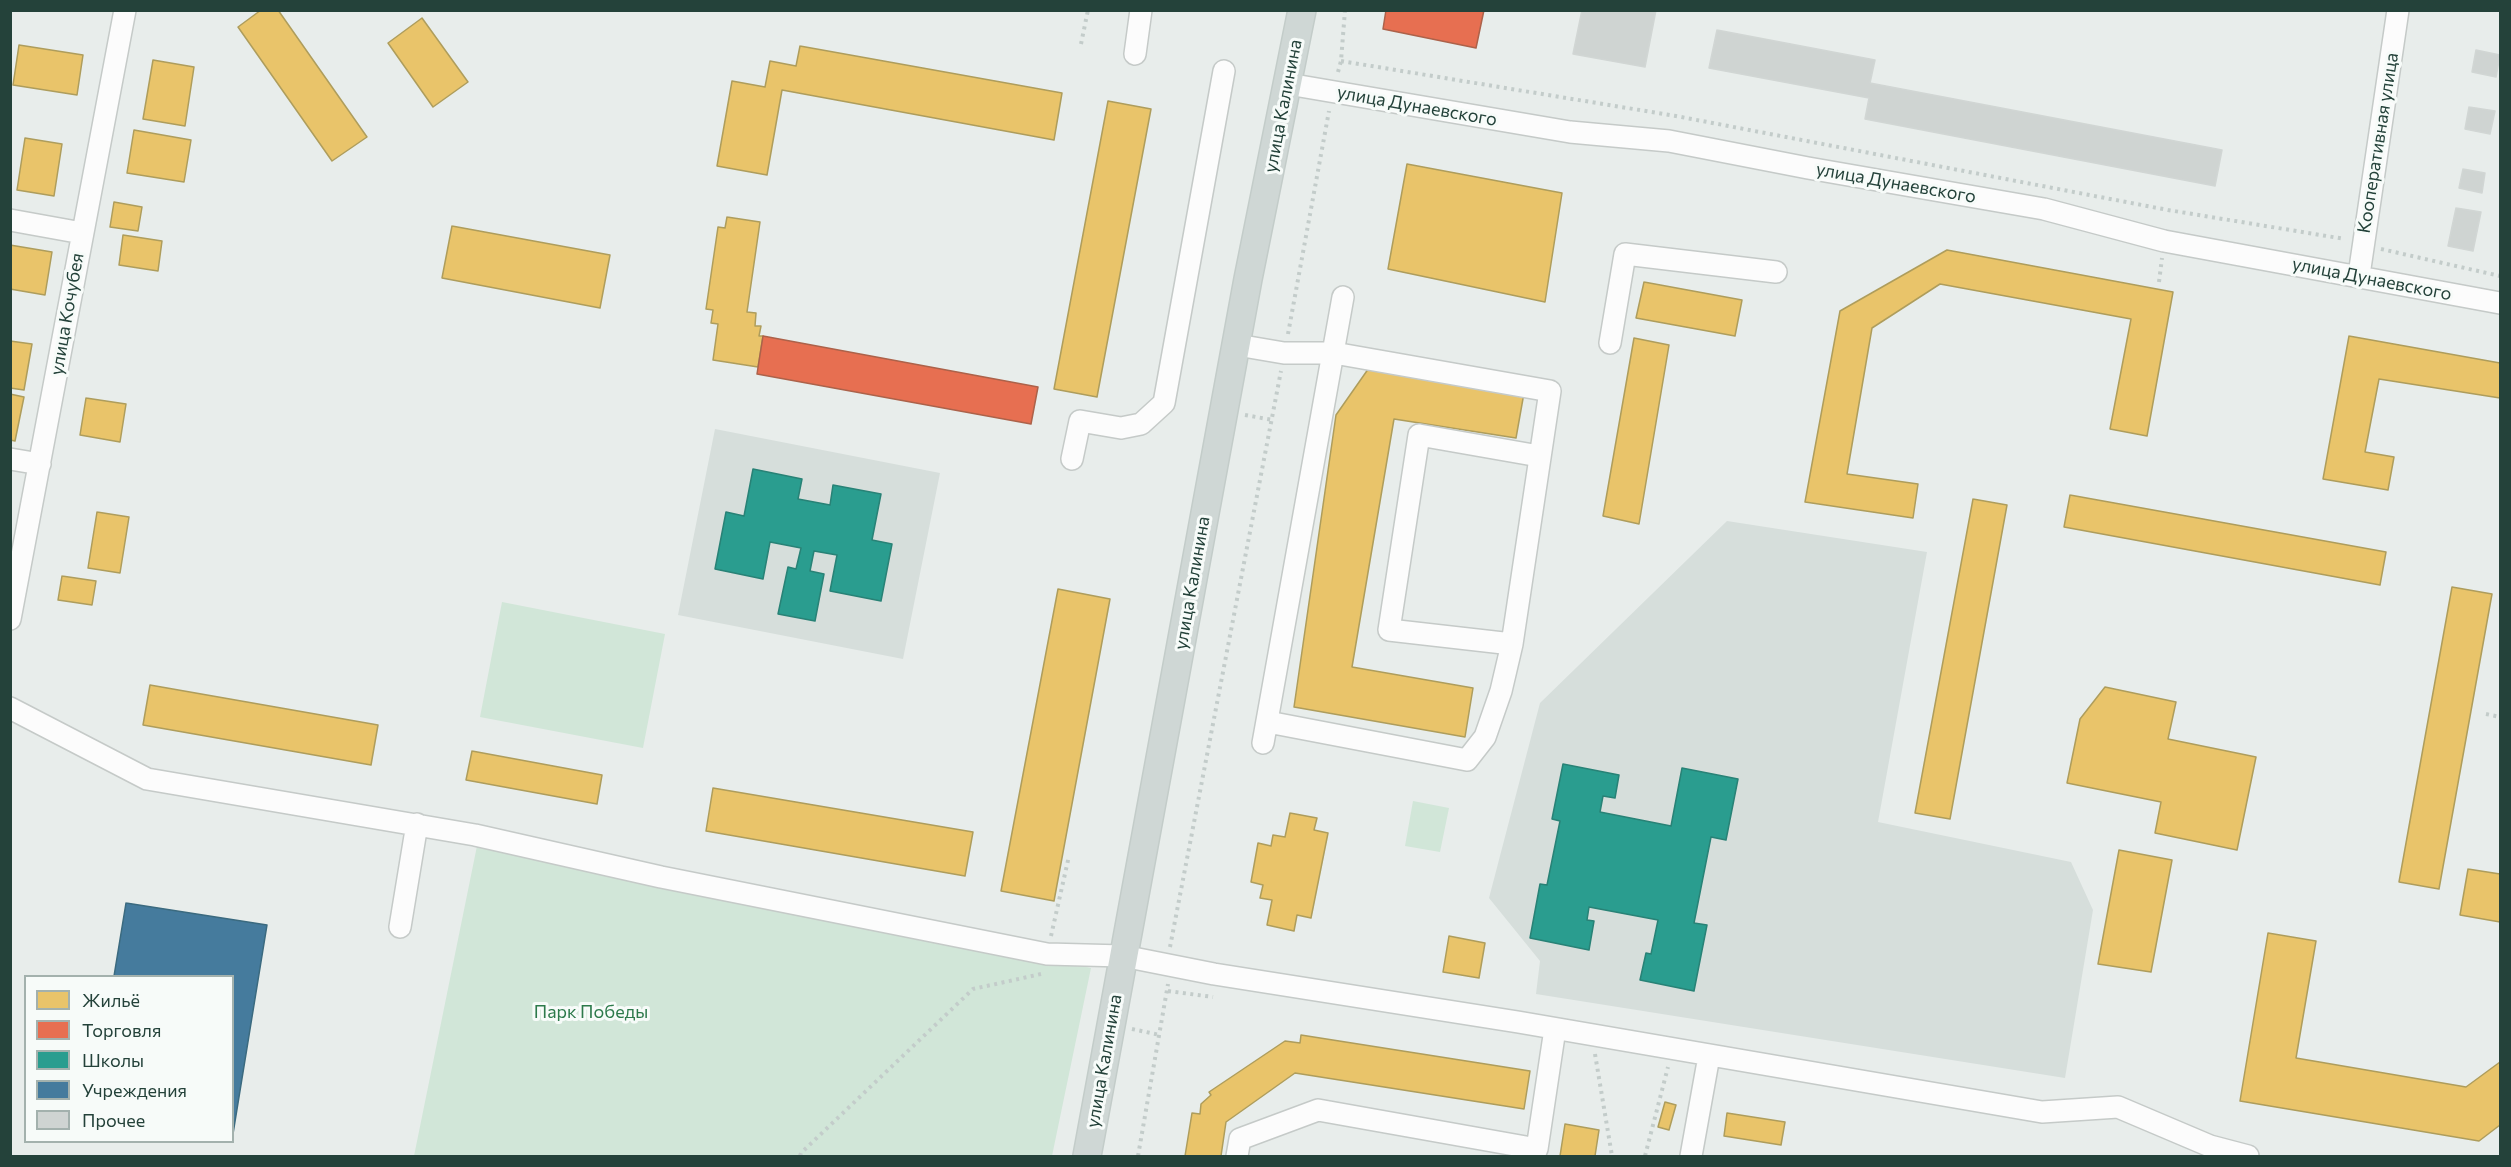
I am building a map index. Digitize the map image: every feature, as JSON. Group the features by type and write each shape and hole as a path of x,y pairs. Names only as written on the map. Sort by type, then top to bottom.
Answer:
{"main road":[{"name":"улица Калинина","path":"1087,1156 1248,279 1302,10"}],"street":[{"name":"улица Кочубея","path":"10,619 125,10"},
{"path":"1134,54 1141,10"},
{"name":"Кооперативная улица","path":"2359,275 2398,10"},
{"path":"1072,459 1080,421 1121,428 1141,424 1164,403 1224,71"},
{"name":"улица Дунаевского","path":"1288,84 1570,132 1669,141 2044,209 2164,241 2359,275 2500,303"},
{"path":"10,220 82,233"},
{"path":"1610,343 1625,254 1776,272"},
{"path":"1263,743 1343,297"},
{"path":"1237,345 1284,353 1334,353 1550,391 1512,644 1501,691 1485,737 1467,760 1268,722"},
{"path":"1512,644 1389,630 1419,435 1539,456"},
{"path":"10,459 40,464"},
{"path":"10,708 147,778 417,824 661,877 1047,954 1123,956 2042,1112 2118,1107 2210,1146 2248,1156"},
{"path":"400,927 417,824"},
{"path":"1237,1156 1240,1139 1318,1110 1537,1149 1555,1029"},
{"path":"1691,1156 1709,1056"}],"path":[{"path":"1080,44 1088,10"},
{"path":"1138,1156 1168,991 1167,964 1332,91 1341,61 1345,10"},
{"path":"1341,61 1676,116 2168,210 2328,236 2500,276"},
{"path":"2486,714 2500,717"},
{"path":"800,1156 973,988 1043,974 1069,856"},
{"path":"1595,1050 1612,1156"},
{"path":"1645,1156 1669,1064"}],"shaded area":[{"path":"715,429 940,473 903,659 678,615"},
{"path":"1727,521 1927,552 1878,822 2071,862 2093,910 2065,1078 1536,994 1540,961 1489,898 1540,703"}],"green space":[{"path":"502,602 665,634 643,748 480,717"},
{"path":"1413,801 1449,808 1440,852 1405,846"},
{"name":"Парк Победы","path":"478,841 1091,968 1052,1156 414,1156"}],"building: Жильё":[{"path":"261,10 278,10 367,137 332,161 238,27"},
{"path":"422,18 468,82 433,107 388,43"},
{"path":"19,45 83,55 77,95 13,85"},
{"path":"800,46 1062,93 1054,140 782,90 767,175 717,166 732,81 765,87 770,61 796,66"},
{"path":"153,60 194,67 185,126 143,119"},
{"path":"1108,101 1151,109 1097,397 1054,389"},
{"path":"134,130 191,140 184,182 127,173"},
{"path":"25,138 62,144 54,196 17,190"},
{"path":"1407,164 1562,193 1545,302 1388,269"},
{"path":"114,202 142,207 138,231 110,227"},
{"path":"727,217 760,222 747,312 756,313 755,326 761,326 759,336 763,336 758,367 713,360 718,324 711,323 713,310 706,309 718,227 725,228"},
{"path":"452,226 610,255 600,308 442,278"},
{"path":"123,235 162,241 158,271 119,265"},
{"path":"10,245 52,252 45,295 10,289"},
{"path":"1947,250 2173,292 2147,436 2110,429 2131,319 1940,284 1872,328 1847,474 1918,484 1913,518 1805,502 1840,311"},
{"path":"1644,282 1742,300 1735,336 1636,318"},
{"path":"2349,336 2500,363 2500,398 2379,379 2365,452 2394,457 2388,490 2323,479"},
{"path":"1634,338 1669,345 1639,524 1603,516"},
{"path":"10,341 32,344 24,390 10,388"},
{"path":"1371,365 1524,393 1516,438 1394,419 1352,667 1473,688 1465,737 1294,707 1336,415"},
{"path":"10,394 24,397 15,441 10,440"},
{"path":"86,398 126,404 120,442 80,435"},
{"path":"2070,495 2386,552 2380,585 2064,527"},
{"path":"1973,499 2007,505 1950,819 1915,813"},
{"path":"97,512 129,517 120,573 88,568"},
{"path":"62,576 96,581 92,605 58,600"},
{"path":"2452,587 2492,594 2439,889 2399,882"},
{"path":"1058,589 1110,599 1054,901 1001,891"},
{"path":"150,685 378,725 371,765 143,725"},
{"path":"2105,687 2176,702 2168,739 2256,757 2237,850 2155,833 2161,802 2067,783 2080,719"},
{"path":"472,751 602,775 597,804 466,780"},
{"path":"713,788 973,832 965,876 706,831"},
{"path":"1290,813 1317,818 1314,830 1328,833 1311,918 1297,915 1294,931 1267,925 1272,900 1260,898 1263,885 1251,882 1258,843 1271,846 1273,835 1285,837"},
{"path":"2119,850 2172,860 2151,972 2098,964"},
{"path":"2468,869 2500,874 2500,922 2460,915"},
{"path":"2268,933 2316,941 2296,1058 2466,1087 2500,1062 2500,1125 2479,1141 2240,1101"},
{"path":"1449,936 1485,943 1479,978 1443,972"},
{"path":"1301,1035 1530,1071 1524,1109 1295,1073 1226,1122 1221,1156 1185,1156 1192,1113 1200,1114 1201,1104 1211,1095 1209,1092 1285,1041 1300,1043"},
{"path":"1665,1102 1676,1105 1669,1130 1658,1127"},
{"path":"1727,1113 1785,1122 1781,1145 1724,1136"},
{"path":"1565,1124 1599,1130 1595,1156 1560,1156"}],"building: Торговля":[{"path":"1386,10 1484,10 1476,48 1383,29"},
{"path":"763,336 1038,387 1031,424 757,374"}],"building: Школы":[{"path":"753,469 802,479 798,499 830,505 833,485 881,494 872,540 892,544 881,601 830,591 837,555 814,551 810,571 824,574 815,621 778,614 788,567 796,569 801,548 770,542 763,579 715,569 726,512 744,516"},
{"path":"1563,764 1619,775 1615,798 1603,796 1600,812 1671,826 1682,768 1738,779 1726,840 1711,837 1694,923 1707,925 1694,991 1640,980 1646,953 1651,954 1658,920 1589,907 1587,920 1594,921 1589,950 1530,938 1540,884 1547,885 1560,821 1552,819"}],"building: Учреждения":[{"path":"126,903 267,925 234,1128 234,975 114,975"}],"building: Прочее":[{"path":"1582,10 1656,10 1645,67 1573,54"},
{"path":"1717,30 1875,60 1870,83 2222,150 2215,186 1865,119 1869,98 1709,68"},
{"path":"2476,50 2500,55 2496,77 2472,72"},
{"path":"2469,107 2495,111 2490,134 2465,129"},
{"path":"2463,169 2485,173 2482,193 2459,188"},
{"path":"2456,208 2481,212 2473,251 2448,246"}]}
